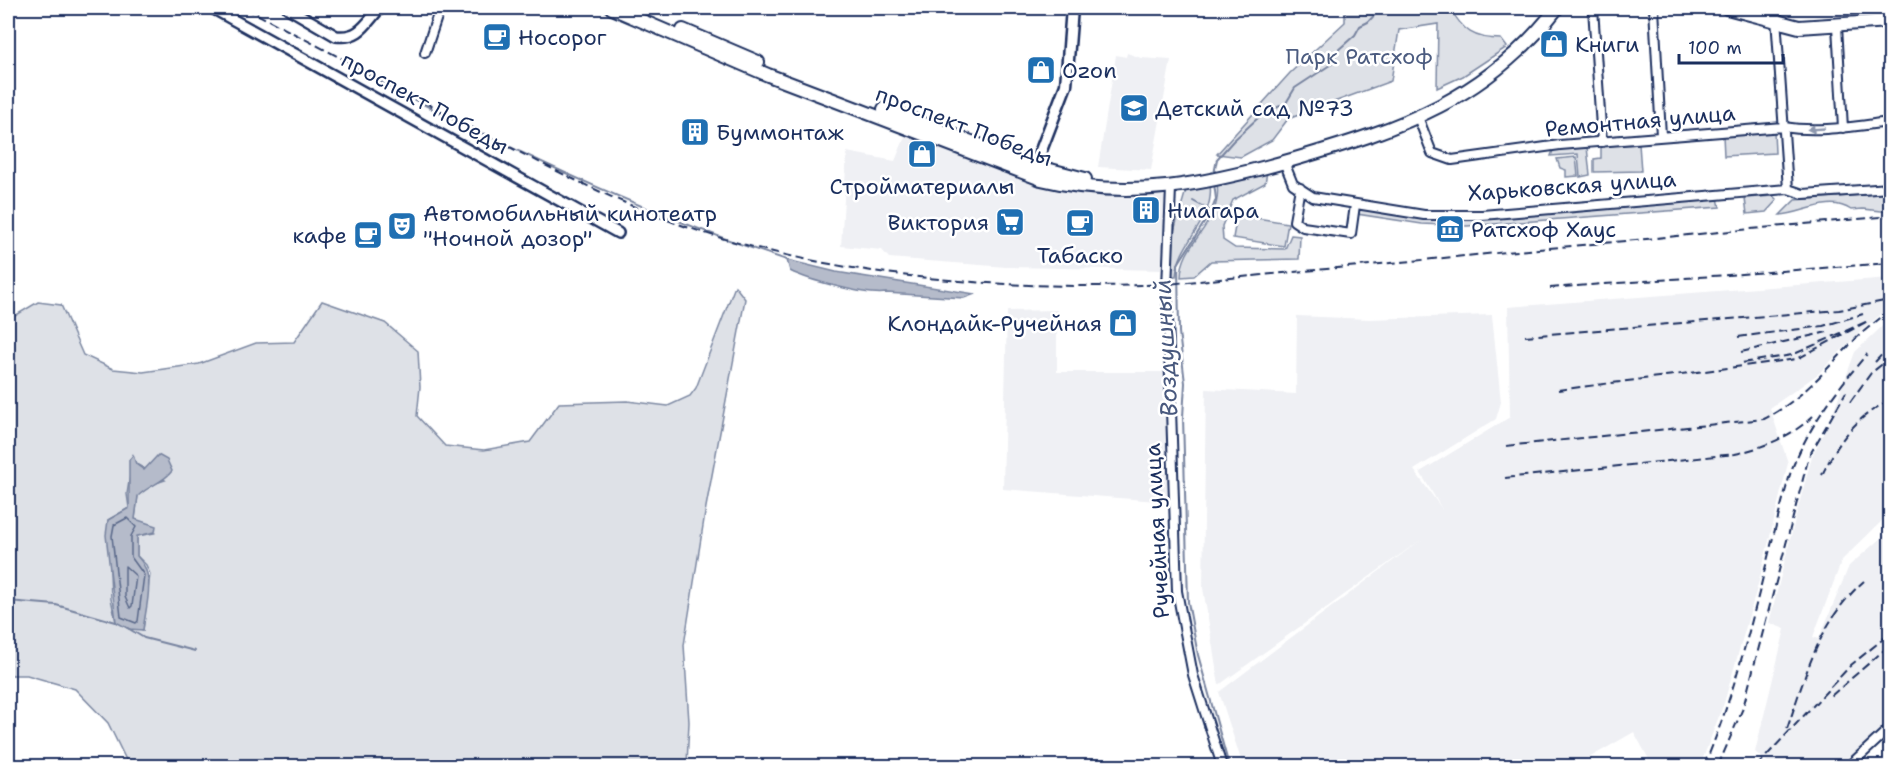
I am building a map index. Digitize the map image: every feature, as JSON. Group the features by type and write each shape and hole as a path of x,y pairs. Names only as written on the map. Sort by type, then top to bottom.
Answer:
{"main road":[{"path":"1033,171 1066,85 1072,8"},
{"name":"проспект Победы","path":"629,10 768,75 1033,171 1084,187 1172,185 1214,177 1361,133 1465,85 1499,61 1548,8"},
{"name":"проспект Победы","path":"1282,158 1364,140 1418,117 1464,93 1494,73 1531,39 1557,8"},
{"path":"1727,8 1775,13 1799,27 1890,21"}],"street":[{"name":"проспект Победы","path":"212,8 618,234"},
{"path":"288,8 336,36 344,37 352,37 360,31 373,12 380,8"},
{"path":"425,53 440,8"},
{"path":"1593,8 1602,142"},
{"path":"1654,8 1661,135"},
{"path":"1775,13 1788,189"},
{"path":"1837,26 1843,128"},
{"name":"Ремонтная улица","path":"1418,117 1432,153 1452,160 1560,145 1661,135 1783,127 1803,130 1843,128 1890,122"},
{"path":"1282,158 1293,184 1300,188 1294,221 1303,227 1351,234 1355,205"},
{"name":"Ручейная улица","path":"1172,185 1167,288 1177,591 1193,675 1222,766"},
{"name":"Харьковская улица","path":"1300,188 1312,197 1355,205 1424,215 1482,215 1788,189 1803,194 1890,188"},
{"path":"1849,766 1890,728"}],"shaded area":[{"name":"Детский сад №73","path":"1127,53 1141,58 1171,60 1151,170 1098,167 1116,55 1126,57"},
{"path":"907,132 1117,194 1161,194 1167,198 1161,270 1006,267 889,258 882,250 841,246 847,152 895,161"},
{"path":"1890,278 1890,307 1862,330 1818,374 1770,408 1788,463 1759,581 1724,703 1700,766 1647,766 1651,763 1634,732 1575,766 1243,766 1219,692 1422,539 1219,685 1203,588 1206,389 1296,394 1297,316 1369,319 1492,315 1501,402 1496,419 1414,470 1442,509 1420,472 1510,417 1508,307"},
{"path":"1057,310 1057,372 1166,372 1170,502 1003,489 1007,311"},
{"path":"1890,319 1890,516 1888,515 1842,560 1813,637 1819,639 1849,566 1890,530 1890,724 1846,766 1772,766 1755,752 1785,629 1769,623 1798,508 1812,456 1829,423 1855,352"}],"green space":[{"name":"Парк Ратсхоф","path":"1345,8 1450,8 1460,23 1470,32 1483,37 1501,39 1507,47 1463,76 1437,88 1438,24 1399,30 1391,81 1288,119 1272,140 1241,157 1217,154 1290,73 1345,22"},
{"path":"1774,131 1775,153 1724,156 1723,135"},
{"path":"1639,144 1641,171 1594,172 1594,159 1601,158 1601,146"},
{"path":"1587,147 1590,175 1580,177 1578,154 1551,156 1554,148"},
{"path":"1576,157 1578,176 1566,177 1566,170 1560,168 1557,159"},
{"path":"1267,172 1265,183 1233,200 1222,226 1223,240 1235,248 1285,249 1291,235 1300,236 1299,259 1211,261 1194,276 1181,277 1187,253 1214,210 1217,184"},
{"path":"1210,184 1207,209 1183,252 1176,276 1172,276 1174,231 1186,190"},
{"path":"1890,193 1890,212 1851,210 1834,204 1780,215 1795,200"},
{"path":"1773,196 1777,200 1766,212 1747,214 1745,198"},
{"path":"1718,198 1720,207 1467,226 1422,224 1357,214 1358,208 1423,218"},
{"path":"1237,215 1288,223 1284,246 1233,238"},
{"path":"735,286 745,299 706,507 684,645 689,722 687,764 671,766 291,766 286,764 129,766 108,723 75,689 27,675 11,675 8,664 8,320 38,302 61,305 83,355 113,369 143,372 199,364 256,343 294,342 322,301 385,323 418,351 420,387 417,416 445,446 484,450 530,442 559,403 627,401 668,406 690,396 696,388","holes":["133,456 136,464 165,480 150,485 138,495 135,519 154,533 137,536 137,556 146,565 150,574 143,630 116,622 111,599 108,520 129,508 127,494"]}],"water":[{"path":"787,260 836,272 975,294 964,298 852,290 798,275 790,271"},
{"path":"133,455 136,464 144,470 158,455 167,460 172,471 138,496 135,519 156,526 155,532 137,536 137,556 147,572 149,591 143,630 129,629 116,622 106,535 108,520 129,508 129,460"}],"waterway":[{"name":"Воздушный","path":"1214,174 1217,159 1233,141 1260,116 1286,103 1295,88 1333,63 1337,51 1355,35 1360,26 1368,22 1381,8"},
{"path":"349,66 564,172 674,219 787,260"},
{"name":"Воздушный","path":"1214,183 1216,199 1211,212 1178,264 1179,332 1185,383 1183,417 1188,602 1198,655 1229,766"},
{"path":"1193,201 1211,211"},
{"path":"8,601 56,605 116,622"},
{"path":"126,627 144,638 195,651"}],"railway":[{"path":"245,8 534,159 662,218 721,238 783,254 847,267 911,276 1041,285 1167,284 1890,216"},
{"path":"1550,288 1890,263"},
{"path":"1525,336 1839,310 1890,300"},
{"path":"1506,446 1764,419 1799,396 1858,337 1890,310"},
{"path":"1738,337 1823,326 1863,314"},
{"path":"1558,390 1797,359 1868,321 1792,355 1742,363"},
{"path":"1741,352 1827,332"},
{"path":"1875,362 1890,346"},
{"path":"1704,766 1742,657 1791,471 1824,409 1867,354"},
{"path":"1850,402 1871,373 1890,358"},
{"path":"1718,766 1743,708 1809,456 1846,392"},
{"path":"1822,475 1841,441 1857,423 1877,407 1889,401"},
{"path":"1505,478 1735,454 1777,440 1796,430 1813,416"},
{"path":"1787,729 1808,669 1825,631 1836,613 1864,581"},
{"path":"1757,766 1851,665 1888,635"},
{"path":"1831,696 1890,645"}],"place":[{"name":"Носорог","path":"497,37"},
{"name":"Книги","path":"1554,44"},
{"name":"Ozon","path":"1041,70"},
{"name":"Детский сад №73","path":"1134,108"},
{"name":"Буммонтаж","path":"695,132"},
{"name":"Стройматериалы","path":"922,154"},
{"name":"Ниагара","path":"1146,210"},
{"name":"Виктория","path":"1010,222"},
{"name":"Табаско","path":"1080,223"},
{"name":"Автомобильный кинотеатр \"Ночной дозор\"","path":"402,226"},
{"name":"Ратсхоф Хаус","path":"1450,229"},
{"name":"кафе","path":"368,235"},
{"name":"Клондайк-Ручейная","path":"1123,323"}]}
